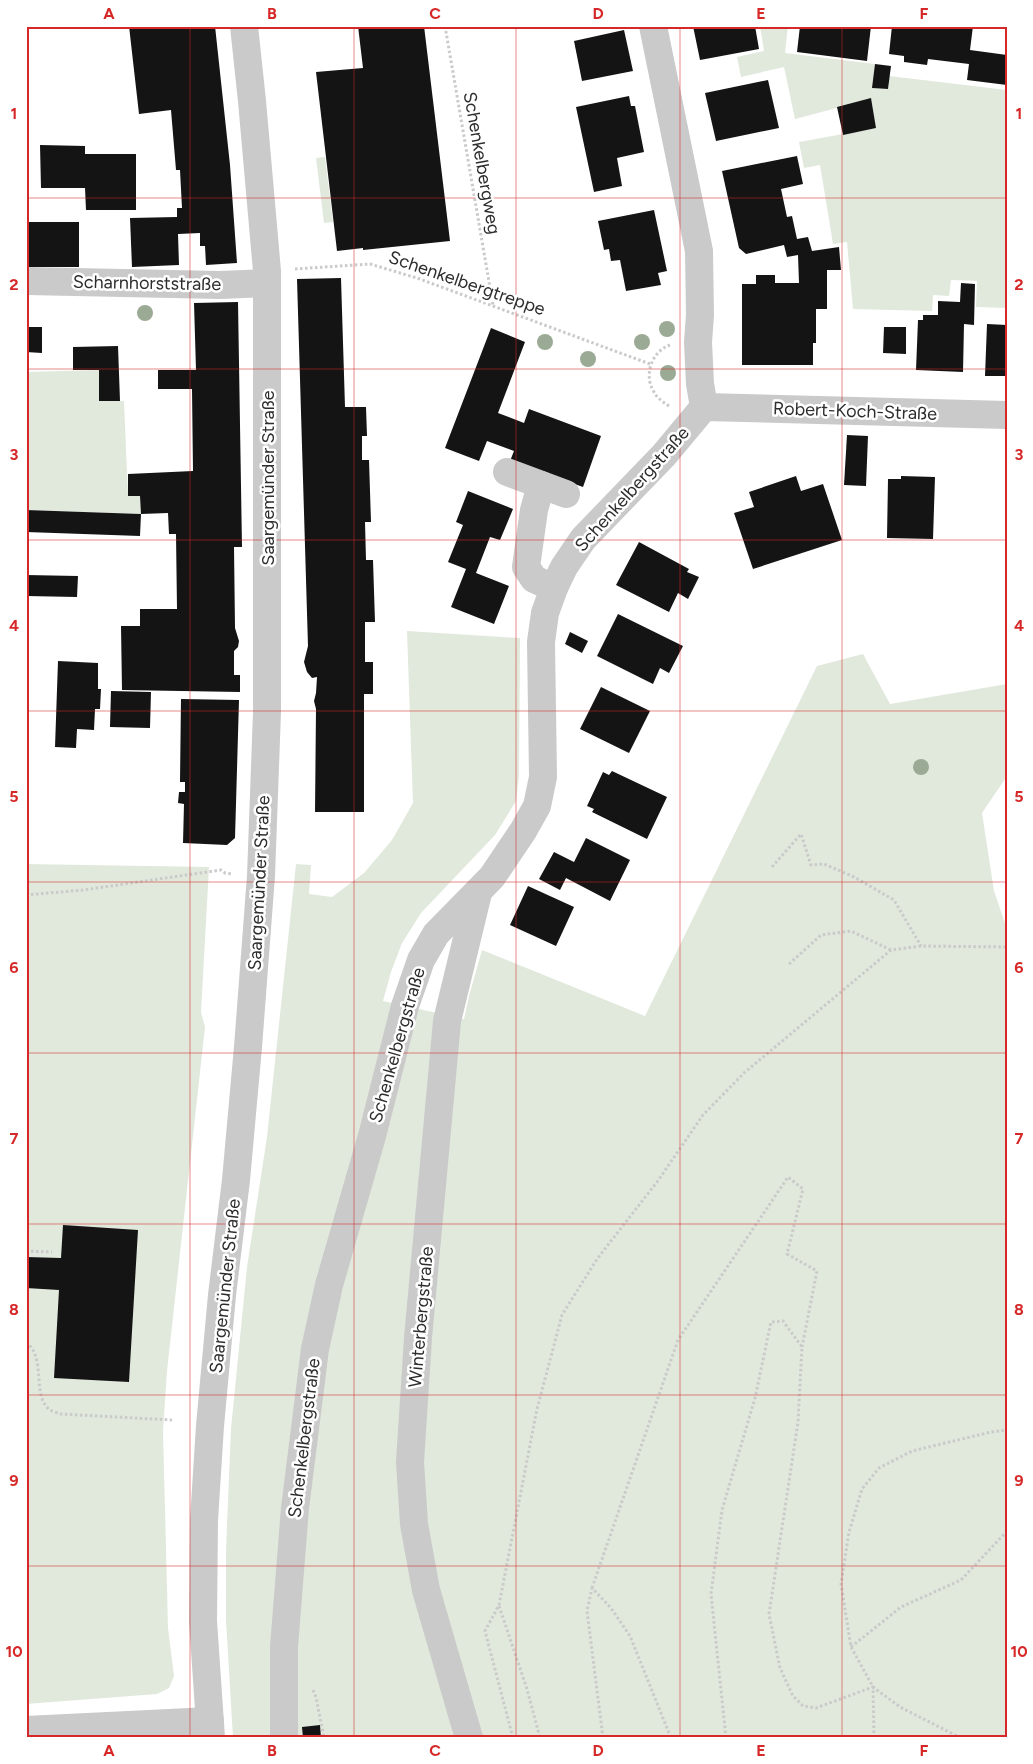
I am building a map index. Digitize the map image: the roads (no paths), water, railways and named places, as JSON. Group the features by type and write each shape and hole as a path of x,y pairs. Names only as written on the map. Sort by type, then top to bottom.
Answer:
{"street":[{"name":"Saargemünder Straße","path":"210,1729 203,1621 204,1520 210,1426 222,1295 246,1075 261,876 267,712 267,277 244,26"},
{"path":"652,26 699,251 700,315 698,342 700,384 704,407"},
{"name":"Scharnhorststraße","path":"26,281 220,285 267,277"},
{"name":"Robert-Koch-Straße","path":"704,407 1007,415"},
{"name":"Schenkelbergstraße","path":"284,1738 284,1646 295,1508 315,1349 329,1285 370,1143 405,1006 421,960 436,934 478,894 492,877 524,831 537,806 542,777 541,642 545,613 564,567 583,539 664,456 704,407"},
{"path":"507,472 554,489 534,510 526,567 534,579 554,588"},
{"name":"Winterbergstraße","path":"469,1738 426,1590 414,1524 410,1462 419,1329 447,1021 478,894"},
{"path":"26,1730 210,1729"}]}
